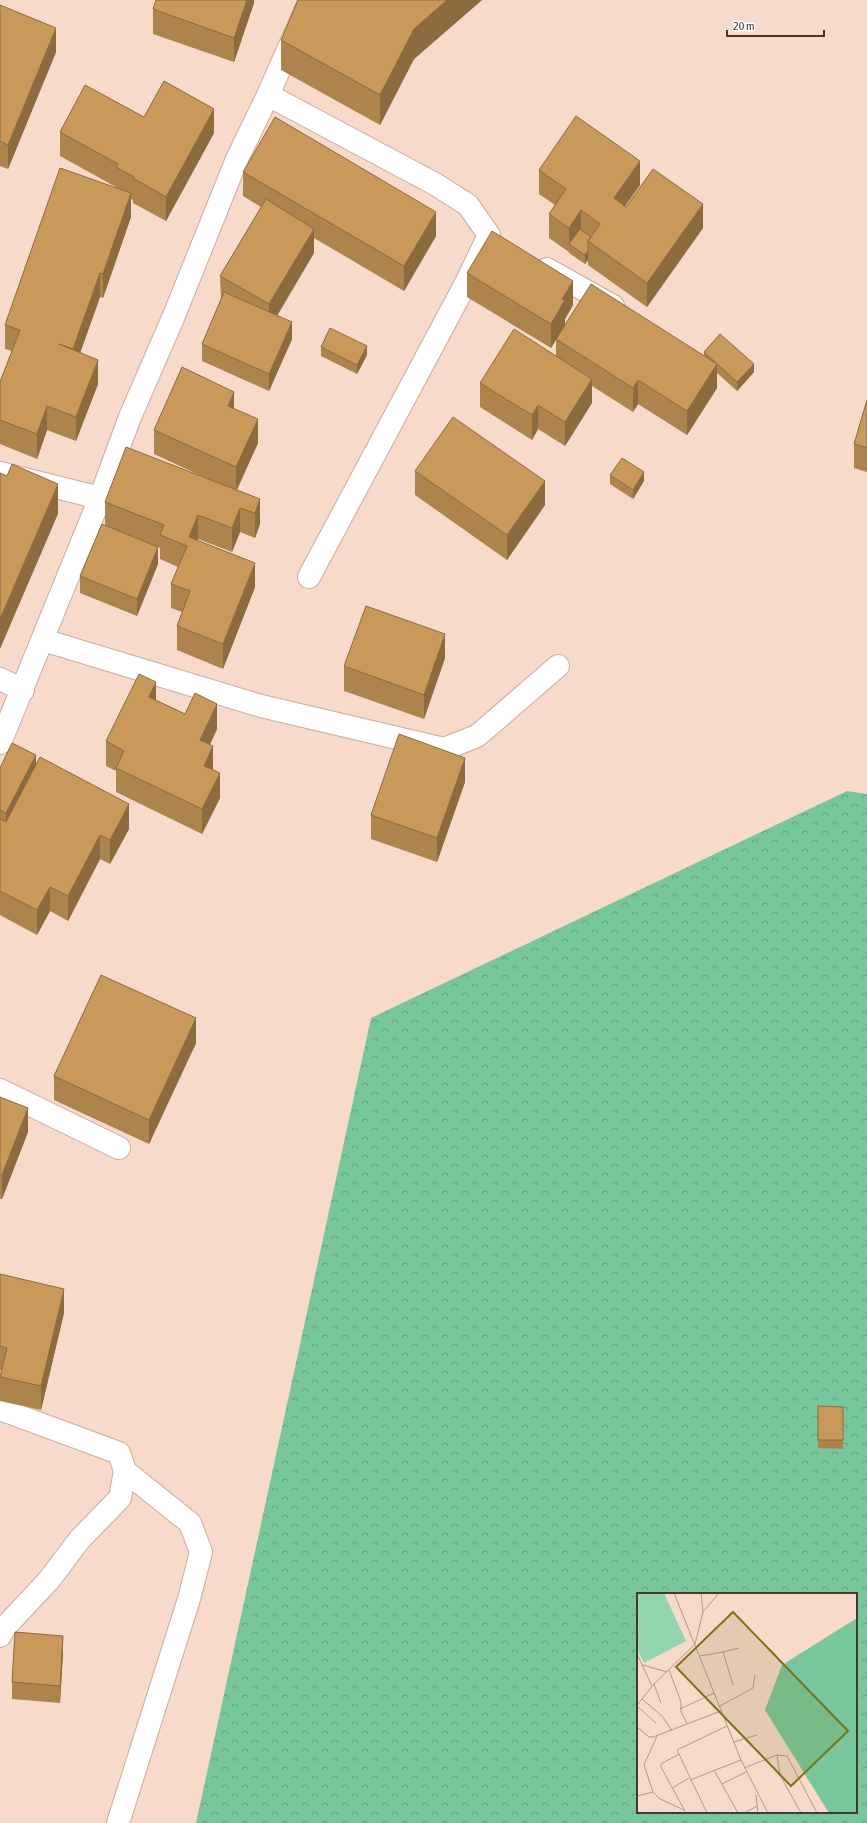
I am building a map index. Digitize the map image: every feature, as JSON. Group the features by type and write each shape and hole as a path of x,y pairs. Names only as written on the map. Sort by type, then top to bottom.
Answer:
{"street":[{"path":"0,743 23,690 100,498 130,416 173,318 237,159 268,95 310,0"},
{"path":"268,95 455,196 468,205 489,235 510,247"},
{"path":"309,577 466,285 489,235"},
{"path":"530,259 633,318"},
{"path":"0,473 100,498"},
{"path":"43,640 261,706 444,749 477,736 558,666"},
{"path":"0,679 23,690"},
{"path":"0,1090 119,1148"},
{"path":"0,1409 119,1453 125,1471 120,1498 80,1539 49,1580 5,1627 0,1636"},
{"path":"118,1823 189,1599 201,1552 190,1523 125,1471"}],"green space":[{"path":"847,791 867,794 867,1823 196,1823 371,1018"}],"building":[{"path":"156,0 247,0 234,38 153,9"},
{"path":"298,0 447,0 414,29 380,95 281,40"},
{"path":"0,5 56,28 8,145 0,141"},
{"path":"164,81 214,109 166,197 116,167 118,164 60,132 85,85 144,117"},
{"path":"576,116 640,161 614,198 626,207 653,169 703,204 647,283 588,241 600,224 581,210 569,228 549,214 566,189 539,170"},
{"path":"275,117 436,212 404,266 243,172"},
{"path":"60,168 131,193 103,274 100,273 73,349 59,344 98,360 76,417 47,406 37,434 0,420 0,382 20,330 5,325"},
{"path":"266,199 314,229 269,304 220,276"},
{"path":"580,229 591,237 588,241 588,251 585,255 569,244"},
{"path":"492,231 573,281 562,299 565,300 551,324 467,273"},
{"path":"591,284 717,364 687,411 638,380 633,388 556,339"},
{"path":"224,292 292,322 269,374 202,344"},
{"path":"330,328 367,346 357,365 321,347"},
{"path":"514,329 592,379 565,422 538,405 532,415 480,383"},
{"path":"720,334 754,364 737,382 704,352"},
{"path":"182,367 234,392 228,406 258,419 236,467 154,430"},
{"path":"867,400 867,448 854,444"},
{"path":"453,417 545,481 507,535 415,471"},
{"path":"126,447 260,499 255,513 240,508 232,528 198,515 189,537 255,563 223,644 177,626 190,591 171,584 187,546 160,535 164,525 105,502"},
{"path":"622,458 644,472 633,490 610,475"},
{"path":"12,464 58,484 0,619 0,473 7,476"},
{"path":"102,524 158,547 137,599 80,576"},
{"path":"366,606 445,634 424,695 344,666"},
{"path":"139,674 156,682 149,697 185,714 195,693 217,704 200,740 213,746 204,766 220,773 202,809 116,768 124,751 106,741"},
{"path":"399,734 465,758 437,838 371,815"},
{"path":"12,743 36,755 6,813 0,810 0,768"},
{"path":"40,757 129,804 110,840 100,835 68,896 50,887 37,910 0,891 0,819 6,822"},
{"path":"101,975 196,1018 149,1120 54,1076"},
{"path":"0,1097 28,1108 2,1175 0,1174"},
{"path":"0,1274 64,1289 41,1386 0,1377 7,1348 0,1346"},
{"path":"818,1406 843,1407 843,1440 818,1440"},
{"path":"15,1632 63,1636 60,1686 12,1682"}]}
